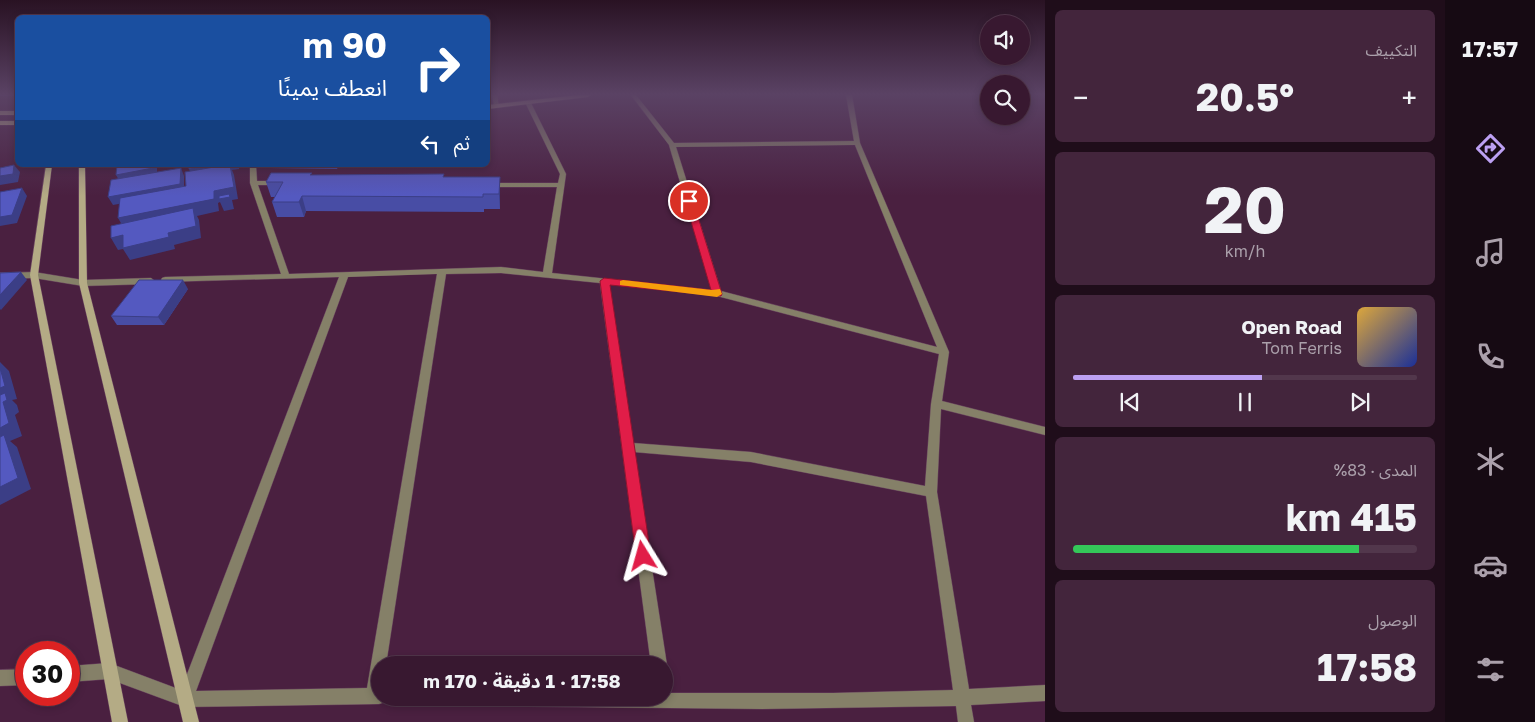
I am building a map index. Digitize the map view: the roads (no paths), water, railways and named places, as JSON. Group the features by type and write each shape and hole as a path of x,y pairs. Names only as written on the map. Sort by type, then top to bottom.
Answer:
{"street":[{"path":"541,129 563,174 548,275"},
{"path":"659,129 672,145 717,294"},
{"path":"855,129 857,143 944,352 936,404 931,492 966,722"},
{"path":"672,145 857,143"},
{"path":"49,167 34,275 120,722"},
{"path":"82,167 83,283 191,722"},
{"path":"253,167 254,183 286,277"},
{"path":"254,183 284,183"},
{"path":"482,185 561,185"},
{"path":"0,276 34,275 83,283 501,270 717,294 944,352"},
{"path":"383,656 442,272"},
{"path":"185,699 345,274"},
{"path":"604,281 658,656"},
{"path":"936,404 1045,431"},
{"path":"628,447 751,457 931,492"},
{"path":"80,673 109,671 185,699 371,695"},
{"path":"0,678 15,677"},
{"path":"673,699 962,699 1045,693"}]}
